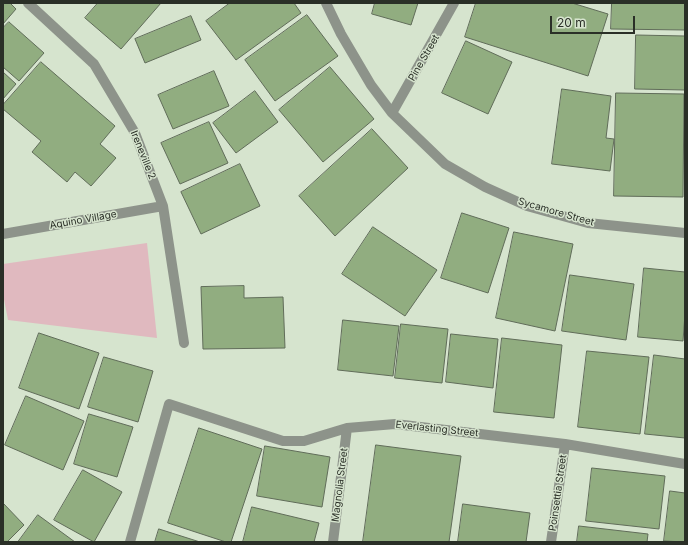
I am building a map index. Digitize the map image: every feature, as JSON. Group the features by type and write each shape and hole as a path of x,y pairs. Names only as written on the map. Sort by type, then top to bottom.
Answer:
{"street":[{"name":"Ireneville 2","path":"28,3 94,64 135,133 163,206 184,343"},
{"name":"Sycamore Street","path":"326,3 341,34 371,85 392,113 445,164 485,187 527,206 588,223 685,233"},
{"name":"Pine Street","path":"392,113 454,3"},
{"name":"Aquino Village","path":"3,234 163,206"},
{"name":"Everlasting Street","path":"130,542 169,404 284,441 304,441 347,428 395,424 414,425 565,444 685,464"},
{"name":"Magnolia Street","path":"333,542 347,428"},
{"name":"Poinsettia Street","path":"551,542 565,444"}],"shaded area":[{"path":"147,243 157,338 8,320 3,294 3,264"}],"building":[{"path":"3,3 10,3 16,9 3,24"},
{"path":"98,3 161,3 121,49 85,18"},
{"path":"230,3 294,3 301,13 236,60 206,21"},
{"path":"375,3 418,3 411,25 372,14"},
{"path":"476,3 572,3 608,14 588,76 465,37"},
{"path":"612,3 685,3 685,30 611,29"},
{"path":"307,15 338,56 275,101 245,60"},
{"path":"191,16 201,40 145,63 135,39"},
{"path":"9,22 44,53 19,81 3,67 3,28"},
{"path":"636,35 685,36 685,90 635,89"},
{"path":"466,41 512,62 488,114 442,93"},
{"path":"41,62 115,126 100,144 116,158 91,186 75,172 67,182 32,152 41,141 3,109 3,105"},
{"path":"330,67 374,119 323,162 279,110"},
{"path":"214,71 229,106 173,129 158,95"},
{"path":"3,72 16,84 3,99"},
{"path":"562,89 611,96 606,138 614,139 610,171 552,164"},
{"path":"255,91 278,122 236,153 213,123"},
{"path":"616,93 684,94 683,197 614,196"},
{"path":"209,122 228,163 180,184 161,143"},
{"path":"372,129 408,168 335,236 299,196"},
{"path":"240,164 260,206 201,234 181,192"},
{"path":"462,213 509,228 488,293 441,278"},
{"path":"373,227 437,270 405,316 342,274"},
{"path":"514,232 573,244 555,331 496,318"},
{"path":"644,268 685,272 685,314 683,341 638,337"},
{"path":"570,275 634,284 626,340 562,331"},
{"path":"244,286 244,298 283,297 285,348 203,349 201,287"},
{"path":"343,320 399,326 393,376 338,370"},
{"path":"401,324 448,329 442,383 395,378"},
{"path":"39,333 99,353 79,409 19,388"},
{"path":"451,334 498,339 493,388 446,382"},
{"path":"502,338 562,345 554,418 494,412"},
{"path":"587,351 649,357 640,434 578,427"},
{"path":"654,355 685,359 685,438 645,434"},
{"path":"104,357 153,371 138,422 88,407"},
{"path":"26,396 84,421 63,470 5,445"},
{"path":"89,414 133,427 117,477 74,464"},
{"path":"199,428 262,449 231,542 226,542 168,523"},
{"path":"376,445 461,456 449,542 363,542"},
{"path":"265,446 330,457 322,507 257,496"},
{"path":"592,468 665,476 659,529 586,521"},
{"path":"83,470 122,492 94,542 54,520"},
{"path":"670,491 685,493 685,542 664,541"},
{"path":"3,503 24,525 7,542 3,542"},
{"path":"463,504 530,513 526,542 458,542"},
{"path":"252,507 319,523 314,542 243,542"},
{"path":"38,515 75,542 18,542"},
{"path":"579,526 648,534 647,542 577,542"},
{"path":"159,529 200,542 155,542"}]}
